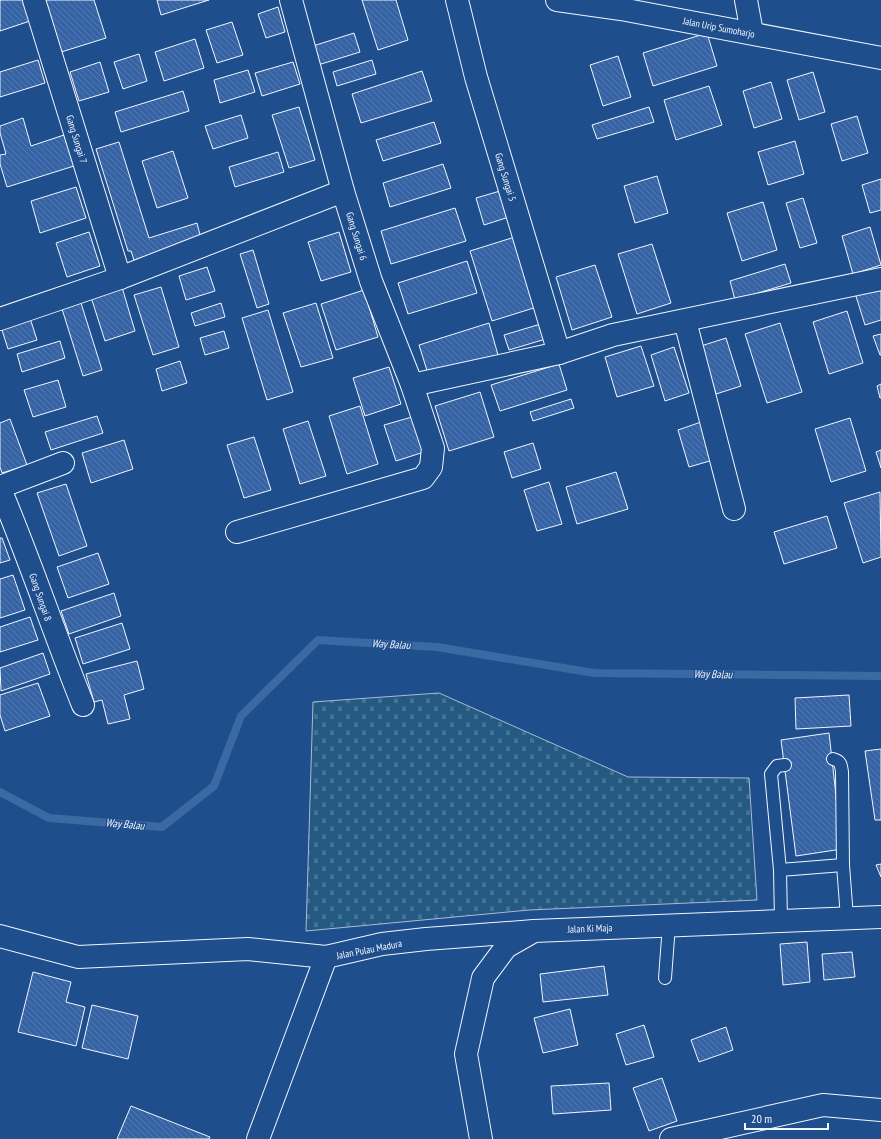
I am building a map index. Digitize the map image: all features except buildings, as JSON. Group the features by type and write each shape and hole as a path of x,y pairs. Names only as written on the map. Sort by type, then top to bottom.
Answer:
{"street":[{"name":"Gang Sungai 7","path":"34,0 120,278"},
{"name":"Gang Sungai 6","path":"237,532 424,478 431,466 433,448 412,385 371,281 343,191 291,0"},
{"name":"Gang Sungai 5","path":"457,0 476,77 559,353"},
{"name":"Jalan Urip Sumoharjo","path":"557,0 620,4 752,34 881,58"},
{"path":"746,0 752,34"},
{"path":"0,319 120,278 343,191"},
{"path":"412,385 559,353 613,335 881,279"},
{"path":"685,321 734,509"},
{"path":"0,488 63,463"},
{"name":"Gang Sungai 8","path":"0,488 22,543 51,625 83,705"},
{"name":"Jalan Ki Maja","path":"481,1139 466,1054 483,978 506,947 534,931 881,917"},
{"name":"Jalan Pulau Madura","path":"258,1139 326,957 382,944 534,931"},
{"path":"0,936 78,957 248,949 326,957"},
{"path":"671,1139 823,1105 881,1110"}],"lane":[{"path":"833,759 838,760 841,764 842,772 843,865 847,918"},
{"path":"781,921 780,870 772,774 777,766 785,765"},
{"path":"780,870 843,865"},
{"path":"665,978 669,925"}],"green space":[{"path":"439,693 628,777 749,778 757,900 529,910 306,931 313,702"}],"waterway":[{"name":"Way Balau","path":"0,792 49,818 162,827 214,786 241,716 318,640 437,647 594,673 881,676"}]}
